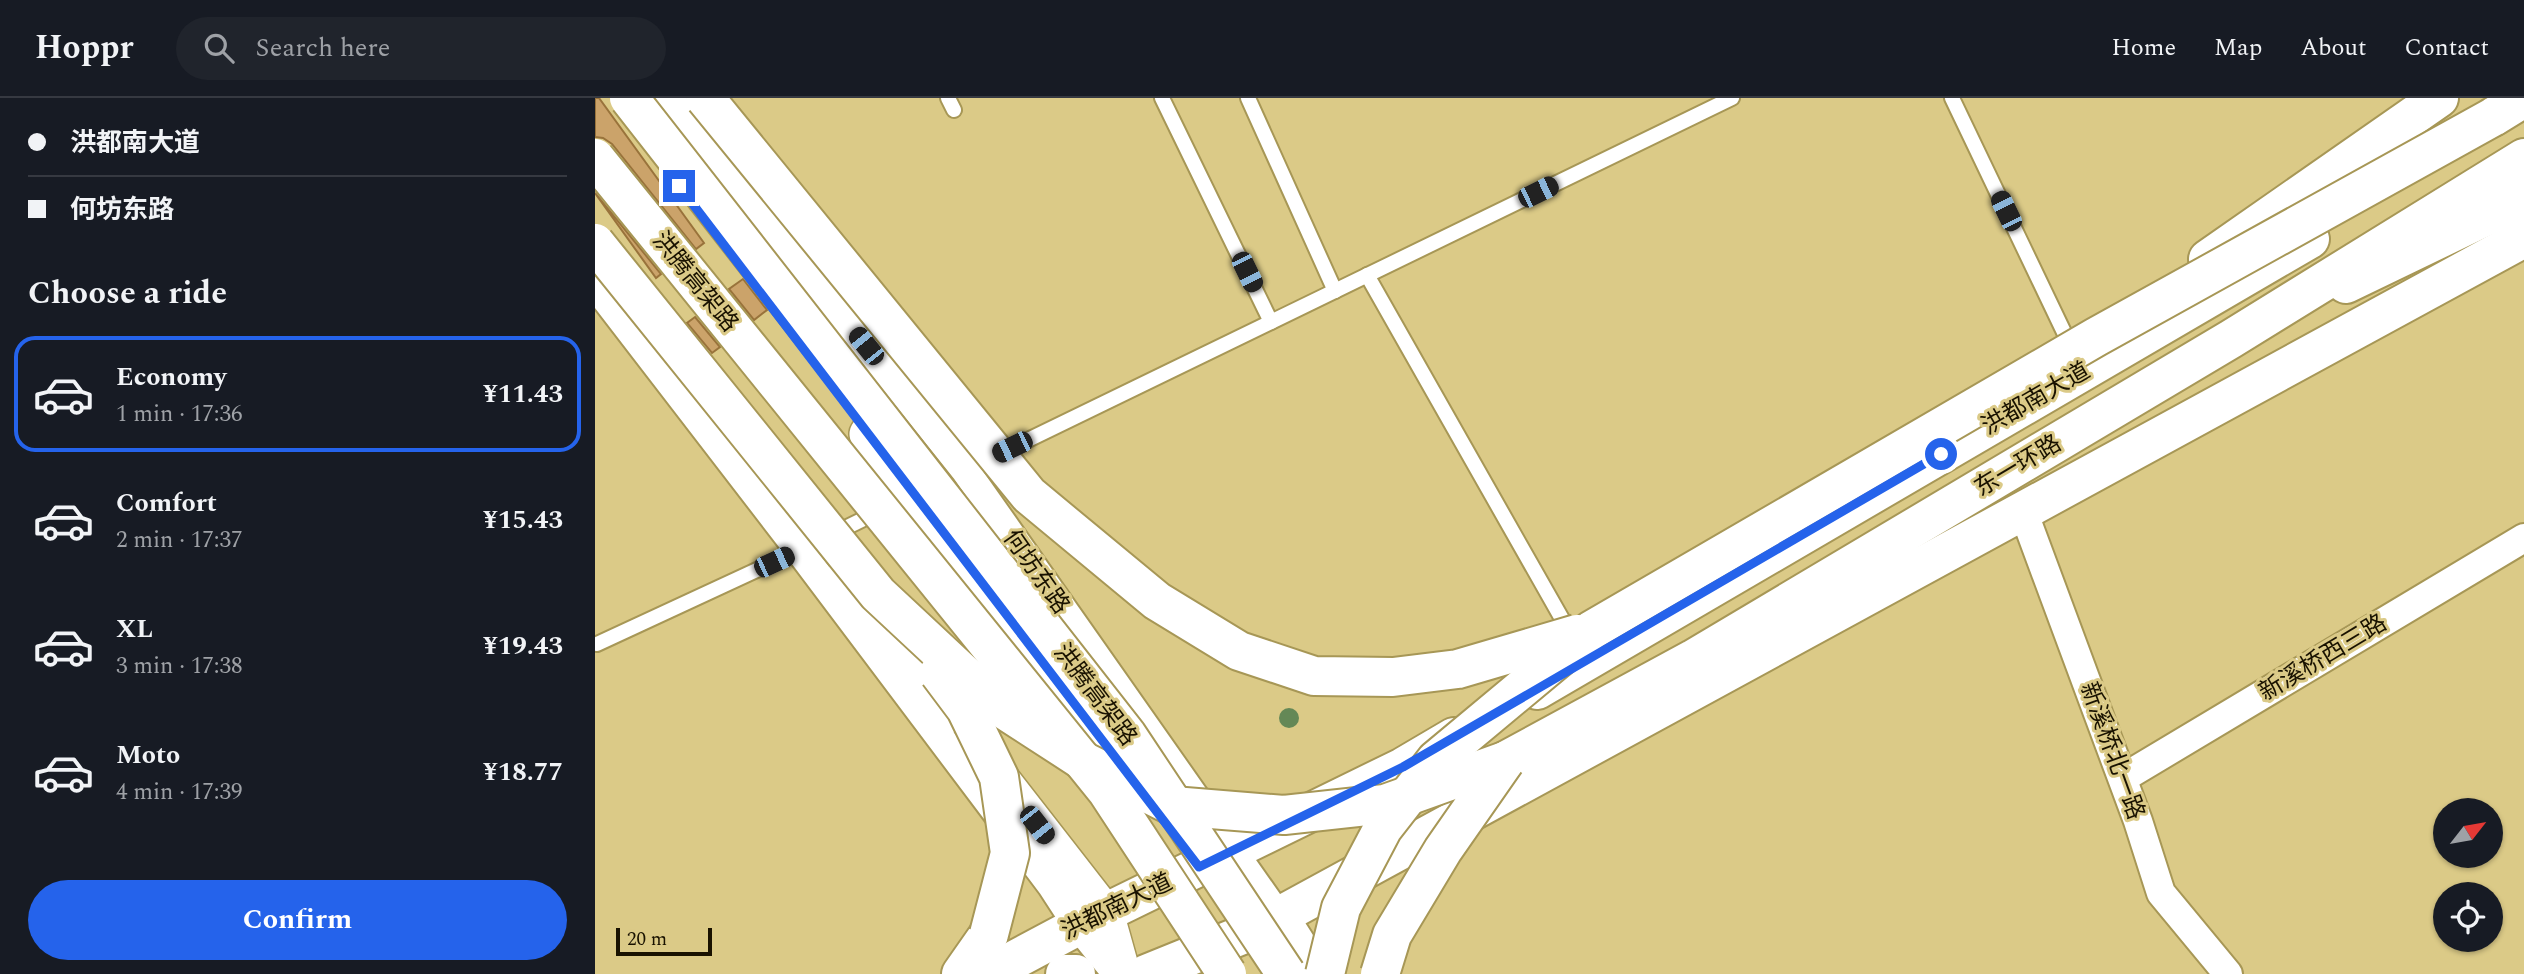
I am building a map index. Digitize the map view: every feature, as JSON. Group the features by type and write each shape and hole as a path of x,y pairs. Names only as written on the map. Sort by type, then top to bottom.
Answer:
{"main road":[{"name":"洪腾高架路","path":"628,98 1128,735 1286,974"},
{"path":"705,98 1029,495 1157,601 1239,651 1314,676 1393,677 1458,669 1589,645"},
{"path":"2090,354 2439,98"},
{"path":"1325,974 1341,908 1383,828 1436,760 1589,645 2524,98"},
{"name":"洪都南大道","path":"2090,354 2524,114"},
{"name":"洪腾高架路","path":"595,158 1107,791 1227,974"},
{"name":"东一环路","path":"878,594 997,705 1085,762 1173,806 1283,815 1385,804 1505,761 1693,659 2231,340 2523,162"},
{"path":"2231,340 2524,198"},
{"path":"1146,974 1252,931 2524,238"},
{"path":"595,243 878,594 966,709 999,777 1010,853 989,934 961,974"},
{"name":"洪都南大道","path":"988,974 1091,919 1403,767 1589,645"},
{"path":"1380,974 1392,935 1443,850 1505,761"},
{"path":"1279,916 1315,974"},
{"path":"1065,974 1076,974"}],"street":[{"name":"何坊东路","path":"612,98 928,488 1232,850 1279,916"},
{"name":"何坊东路","path":"668,98 928,488 1199,867 1279,916"},
{"path":"595,260 1091,919 1120,974"},
{"path":"595,285 808,546"},
{"name":"新溪桥北一路","path":"2023,511 2123,778 2161,893 2228,974"},
{"name":"新溪桥西三路","path":"2123,778 2524,538"}],"lane":[{"path":"1162,98 1271,322"},
{"path":"1248,98 1335,291"},
{"path":"597,644 808,546 1733,98"},
{"path":"1952,98 2090,354"},
{"path":"1367,275 1589,645"}],"building":[{"path":"595,98 599,98 704,243 696,249 612,144 603,138 595,137"},
{"path":"595,193 661,274 656,278"},
{"path":"743,279 767,310 754,320 729,289"},
{"path":"695,317 720,347 712,353 687,323"}],"route":[{"path":"679,186 1199,867 1403,767 1941,454"}]}
